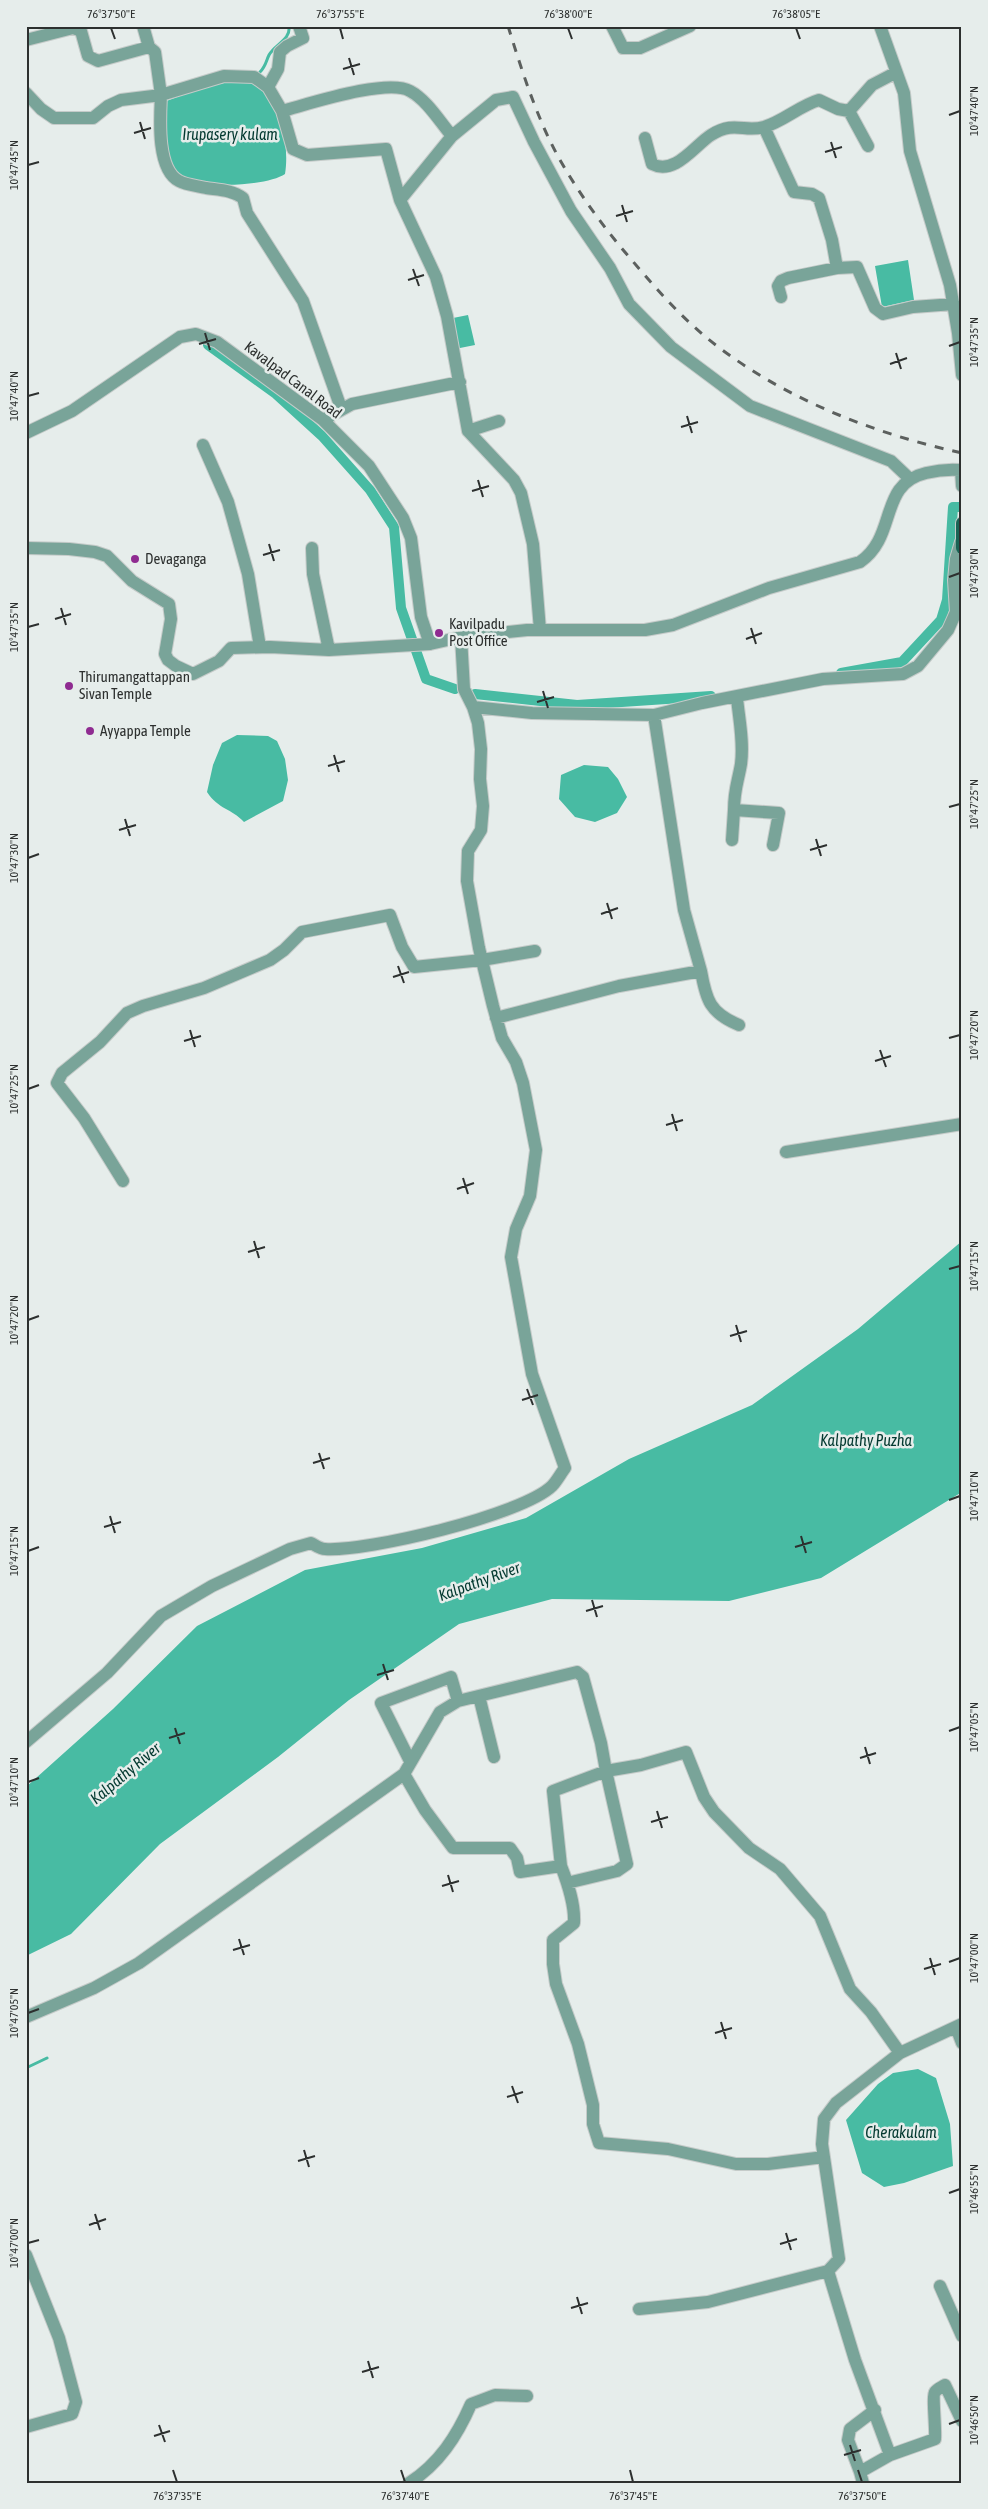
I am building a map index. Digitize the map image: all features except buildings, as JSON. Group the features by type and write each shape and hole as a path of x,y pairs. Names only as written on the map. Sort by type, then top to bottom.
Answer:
{"main road":[{"path":"961,545 962,523"}],"street":[{"path":"143,26 149,47 155,52 161,96 160,133 166,162 172,174 179,181 232,192 243,198 247,213 303,302 341,408"},
{"path":"268,87 278,69 280,52 303,38 299,26"},
{"path":"612,26 623,48 640,48 690,26"},
{"path":"880,26 904,93 910,152 950,286 960,333 962,375"},
{"path":"26,40 73,28 81,31 88,56 98,61 149,47"},
{"path":"849,111 872,85 895,72"},
{"path":"26,93 41,109 54,118 93,118 108,106 121,100 161,96 224,76 254,77 268,87 282,111 293,149 307,155 386,149 400,200 436,277 460,382 468,432 514,480 521,493 533,544 540,630"},
{"path":"282,111 373,88 394,87 409,90 421,99 452,136"},
{"path":"400,200 452,136 496,100 512,97 571,211 610,268 629,304 671,347 750,406 891,461 910,479"},
{"path":"645,138 652,164 661,166 681,159 705,138 719,130 742,126 750,129 764,127 795,109 820,100 838,110 849,111"},
{"path":"849,111 868,146"},
{"path":"764,127 794,192 812,194 819,198 832,240 837,268"},
{"path":"780,297 778,286 781,281 837,268 857,267 875,308 883,314 913,307 954,304"},
{"name":"Kavalpad Canal Road","path":"26,433 72,411 180,337 196,334 216,342 323,420 369,466 403,518 411,538 421,617 430,644"},
{"path":"323,420 341,408 352,404 460,382"},
{"path":"468,432 499,421"},
{"path":"203,445 228,502 248,574 260,647"},
{"path":"26,548 69,549 95,552 107,556 132,581 169,604 171,619 165,654 168,660 176,666 193,674 220,660 231,648 260,647 330,650 430,644 461,637 540,630 605,632 645,630 674,625 769,588 860,562 872,554 882,536 896,493 910,479 919,475 948,469 961,470 962,486"},
{"path":"473,707 532,713 654,715 702,703 737,698 823,679 903,674 918,666 948,630 956,612 954,580 956,558 961,545"},
{"path":"312,548 313,574 330,650"},
{"path":"26,1742 107,1673 138,1638 161,1616 212,1586 290,1549 312,1543 323,1550 387,1542 486,1518 516,1506 552,1487 565,1468 532,1374 511,1257 516,1229 530,1196 536,1150 524,1083 516,1062 502,1038 496,1018 482,960 467,881 468,851 480,830 483,806 478,723 464,689 461,637"},
{"path":"732,840 734,790 741,763 742,745 737,698"},
{"path":"654,715 684,910 704,987 713,1010 739,1025"},
{"path":"734,810 779,813 773,845"},
{"path":"124,1182 84,1118 57,1083 62,1072 100,1042 127,1013 142,1006 204,988 270,960 284,950 302,932 390,914 402,947 414,967 535,952"},
{"path":"496,1018 619,986 701,971"},
{"path":"786,1152 962,1124"},
{"path":"26,2018 94,1988 139,1963 404,1774 440,1712 458,1701 577,1672 583,1678 601,1743 627,1864 617,1871 567,1883"},
{"path":"410,1761 380,1703 451,1677 458,1701"},
{"path":"479,1696 494,1757"},
{"path":"824,2157 768,2164 736,2164 668,2149 599,2143 593,2124 592,2106 578,2044 556,1984 553,1964 553,1940 574,1923 574,1914 561,1866 553,1791 606,1771 641,1765 686,1752 704,1797 714,1812 749,1848 780,1869 820,1916 850,1989 871,2012 900,2053"},
{"path":"404,1774 425,1810 453,1848 510,1848 517,1858 520,1872 561,1866"},
{"path":"639,2309 708,2302 828,2270 839,2259 822,2144 824,2119 836,2103 900,2053 959,2025 962,2043"},
{"path":"26,2255 60,2338 76,2402 72,2414 26,2427"},
{"path":"828,2270 855,2360 890,2455"},
{"path":"940,2286 962,2336"},
{"path":"875,2410 850,2429 848,2440 862,2477 890,2455 935,2439 936,2421 933,2399 935,2392 945,2385 962,2421"},
{"path":"409,2483 434,2464 458,2432 471,2404 495,2395 527,2396"}],"water":[{"name":"Irupasery kulam","path":"236,80 253,81 268,95 275,105 284,134 285,174 261,182 227,185 210,184 182,177 175,170 168,155 164,102 195,90"},
{"path":"908,260 914,300 882,307 875,266"},
{"path":"468,315 475,345 455,349 448,319"},
{"path":"237,735 268,736 277,741 285,759 288,780 283,801 244,822 216,802 207,792 213,765 222,743"},
{"path":"584,765 608,767 618,779 627,797 617,813 595,822 575,817 559,799 561,775"},
{"name":"Kalpathy Puzha","path":"962,1241 962,1492 821,1578 729,1601 552,1599 459,1624 349,1700 278,1757 160,1844 71,1934 26,1956 26,1787 113,1709 197,1626 305,1570 422,1548 526,1518 629,1459 752,1405 858,1329"},
{"name":"Cherakulam","path":"918,2069 936,2078 950,2124 953,2166 904,2183 884,2187 862,2173 846,2120 878,2084 893,2073"}],"waterway":[{"path":"260,72 272,51 288,35 289,26"},
{"path":"208,345 276,394 322,436 370,490 394,527 401,608 426,679 455,689"},
{"path":"841,673 902,662 941,620 947,600 953,507 962,507"},
{"path":"475,694 577,705 711,696"},
{"path":"26,2068 47,2058"}],"railway":[{"path":"508,26 537,111 560,160 584,198 611,235 684,317 708,339 748,368 806,400 867,426 962,453"}],"place":[{"name":"Devaganga","path":"135,559"},
{"name":"Kavilpadu Post Office","path":"439,633"},
{"name":"Thirumangattappan Sivan Temple","path":"69,686"},
{"name":"Ayyappa Temple","path":"90,731"}],"water label":[{"name":"Kalpathy River","path":"479,1581"},
{"name":"Kalpathy River","path":"125,1773"}]}
